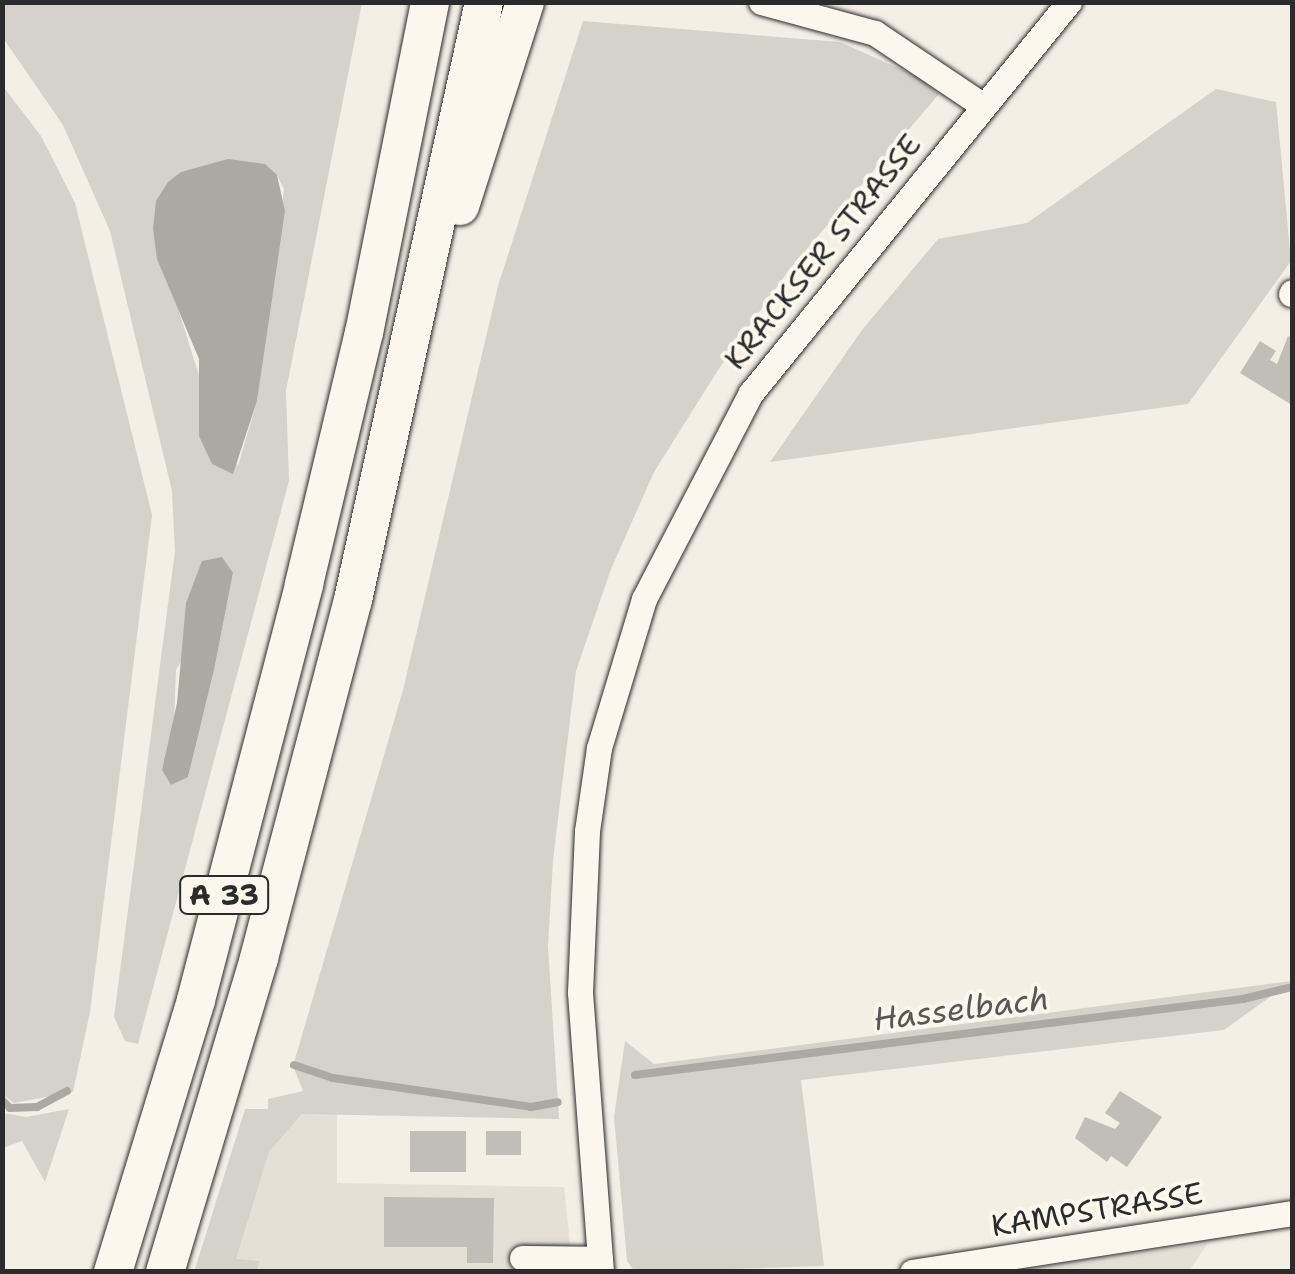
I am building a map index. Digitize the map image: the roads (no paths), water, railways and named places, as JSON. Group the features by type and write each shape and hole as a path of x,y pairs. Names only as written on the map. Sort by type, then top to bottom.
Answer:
{"highway":[{"name":"A 33","path":"113,1272 196,1000 290,640 364,333 430,2"},
{"name":"A 33","path":"165,1272 317,742 421,306 484,2"},
{"path":"421,306 476,164 525,2"}],"street":[{"path":"761,2 875,33 982,105"},
{"name":"KRACKSER STRASSE","path":"600,1265 580,992 587,832 620,672 676,526 751,392 1069,2"},
{"name":"KAMPSTRASSE","path":"912,1272 1292,1212"},
{"path":"522,1258 600,1265"}],"waterway":[{"name":"Hasselbach","path":"635,1075 1243,999 1292,987"},
{"path":"294,1065 333,1078 531,1107 558,1102"},
{"path":"2,1100 10,1108 37,1107 67,1091"}]}
